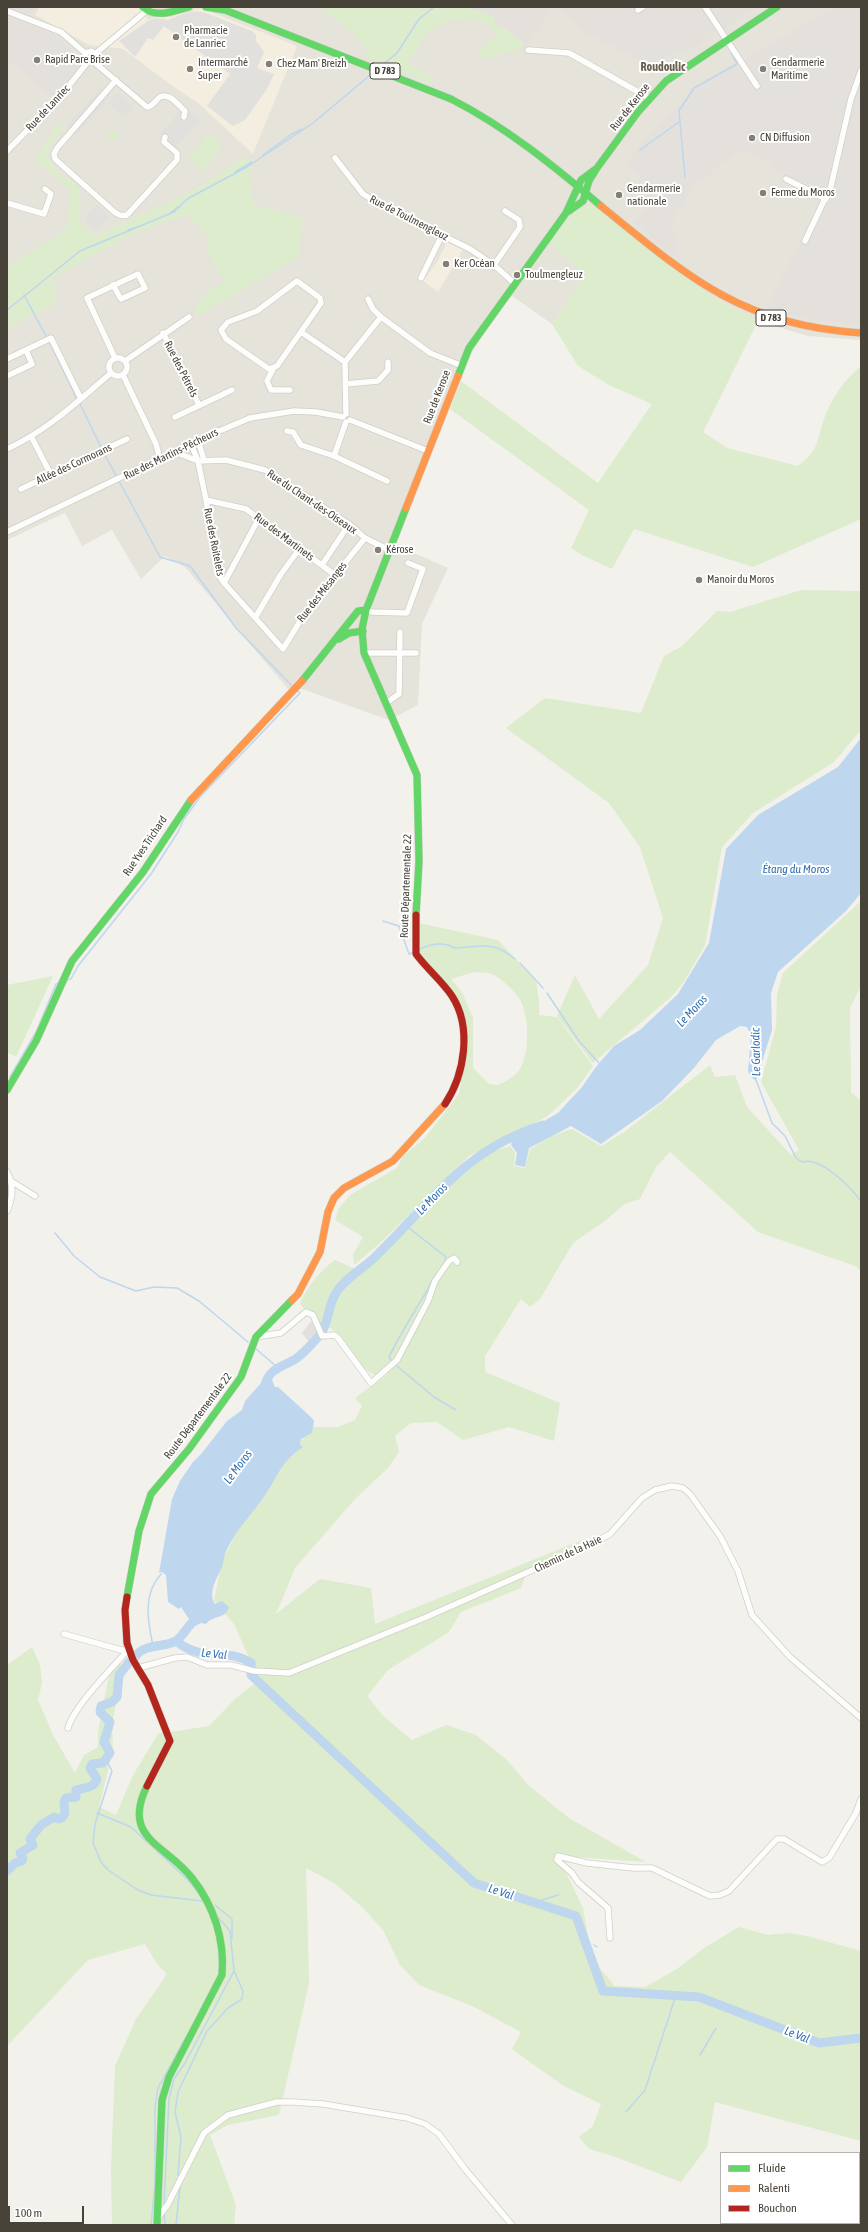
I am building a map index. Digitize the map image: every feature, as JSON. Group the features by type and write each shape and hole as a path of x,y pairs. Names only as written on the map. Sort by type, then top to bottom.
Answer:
{"street":[{"path":"94,62 95,54 147,8 152,13 163,10 189,7"},
{"name":"D 783","path":"206,7 223,8"},
{"name":"D 783","path":"217,7 223,8 449,98 498,125 671,262 712,291 764,315 818,329 861,333"},
{"path":"705,7 756,86"},
{"name":"Rue de Kerose","path":"566,213 583,201 589,181 649,98 672,76 776,7"},
{"path":"7,11 61,32 85,53"},
{"path":"528,50 565,52 649,98"},
{"path":"85,53 91,51 95,54"},
{"path":"85,53 84,59 87,63 94,62 147,107 153,105 160,97 166,96 171,98 185,111 184,117"},
{"name":"Rue de Lanriec","path":"7,151 59,98 87,63"},
{"path":"805,241 826,198 834,175 855,85 861,71"},
{"path":"116,80 57,148 54,154 55,159 111,209 120,216 127,215 177,160 177,154 164,142 165,137"},
{"name":"Rue de Toulmengleuz","path":"335,158 363,194 442,236 470,248 514,283"},
{"name":"Rue de Kerose","path":"364,653 362,630 366,610 460,365 479,331 566,213 581,180 598,168"},
{"path":"786,179 826,198"},
{"path":"7,203 44,214 51,194 45,189"},
{"path":"494,266 520,227 519,220 505,211"},
{"path":"421,278 442,236"},
{"path":"114,286 121,299 145,288 138,274 86,298 115,358 125,361"},
{"path":"273,369 269,369 226,339 221,330 228,322 257,311 297,281 320,298 320,303 302,332 273,369 267,381 271,390 290,390"},
{"path":"368,299 372,309 381,317 430,353 460,365"},
{"path":"125,361 163,333 189,317"},
{"path":"334,456 346,419 345,362 381,317"},
{"path":"302,332 345,362"},
{"name":"Rue des Pétrels","path":"163,333 199,405"},
{"path":"7,359 51,338 81,399"},
{"path":"7,376 32,364 26,350"},
{"path":"115,358 109,366 111,373 115,376 123,375"},
{"path":"123,375 127,368 125,361"},
{"path":"345,384 378,381 388,370 388,362"},
{"path":"7,449 32,438 57,420 111,373"},
{"path":"123,375 156,444 160,459"},
{"path":"175,417 232,390"},
{"name":"Rue des Martins-Pêcheurs","path":"7,532 237,422 271,413 307,411 346,419 428,451"},
{"path":"287,431 293,432 301,445 334,456 387,481"},
{"path":"32,438 51,475"},
{"name":"Allée des Cormorans","path":"21,489 127,439"},
{"path":"175,452 201,460 198,440"},
{"name":"Rue des Roitelets","path":"191,444 201,460 206,500 220,575 224,584 282,648"},
{"name":"Rue du Chant-des-Oiseaux","path":"201,460 226,460 265,470 349,524 365,538 389,550"},
{"name":"Rue des Martinets","path":"206,500 246,509 336,575"},
{"path":"224,584 259,518"},
{"path":"322,565 349,524"},
{"name":"Rue des Mésanges","path":"282,648 305,614 365,538"},
{"path":"255,618 281,574 300,548"},
{"path":"347,626 358,612 366,610 372,612 407,613 423,569 408,564"},
{"path":"347,626 355,624 362,630"},
{"name":"Rue Yves Trichard","path":"7,1090 36,1041 72,961 143,872 191,799 293,693 347,626"},
{"path":"337,640 349,633 362,630"},
{"path":"386,703 399,694 400,632"},
{"path":"364,653 416,653"},
{"name":"Route Départementale 22","path":"157,2222 162,2100 169,2077 222,1976 224,1961 222,1940 198,1885 182,1867 150,1841 139,1823 139,1804 162,1761 170,1741 148,1685 128,1650 125,1610 139,1531 145,1508 151,1494 189,1449 241,1377 256,1337 293,1301 306,1280 320,1252 330,1205 338,1192 393,1161 446,1103 457,1083 464,1045 462,1020 452,996 416,954 415,943 419,861 417,775 413,762 364,653"},
{"path":"7,1172 12,1180 35,1196"},
{"path":"7,1211 10,1203 12,1180"},
{"path":"256,1337 275,1335 287,1329 306,1312 314,1316 322,1333 334,1335 338,1338 371,1383 382,1375 397,1360 428,1301 435,1281 449,1260 454,1258 457,1262"},
{"name":"Chemin de la Haie","path":"138,1668 174,1658 187,1657 207,1665 231,1665 251,1671 289,1673 424,1618 528,1573 610,1534 642,1498 655,1490 672,1486 683,1488 690,1494 720,1536 738,1571 752,1615 790,1657 861,1718"},
{"path":"64,1634 121,1650 128,1650"},
{"path":"68,1728 70,1721 79,1709 128,1650"},
{"path":"610,1938 608,1908 578,1882 572,1872 557,1860 558,1856 587,1862 632,1868 652,1868 710,1896 720,1895 729,1891 777,1839 784,1839 822,1862 829,1858 856,1813 861,1799"},
{"path":"157,2222 168,2204 204,2133 228,2115 277,2102 323,2104 407,2118 425,2124 440,2134 465,2169 512,2225"}],"shaded area":[{"path":"7,7 861,7 861,340 808,336 758,321 711,296 661,260 586,275 552,324 512,296 493,318 466,363 396,545 448,568 422,624 418,705 389,720 302,689 288,689 185,567 165,556 141,579 112,530 82,546 65,513 7,540"},
{"path":"7,7 34,7 30,15 69,47 82,66 54,98 20,68 7,61"},
{"path":"39,7 140,7 148,20 155,17 172,17 191,10 203,9 297,46 253,154 197,102 175,88 123,49 89,45 35,15"},
{"path":"462,7 553,7 526,46 515,49 476,15"},
{"path":"561,7 756,7 683,55 679,50 667,56 656,68 578,29"},
{"path":"835,7 861,7 861,324 802,318 766,308 827,191 772,170 773,164 752,153 744,151 737,153 718,166 701,183 696,180 671,224 681,262 635,223 660,193 626,165 642,142 699,85"},
{"path":"190,11 203,12 252,31 256,35 256,41 264,52 257,68 274,74 267,89 245,120 233,126 207,106 230,74 164,26 153,40 148,38 135,57 119,41 148,21 155,18 168,20"},
{"path":"101,88 111,96 77,134 67,126"},
{"path":"117,94 134,108 125,118 109,104"},
{"path":"185,106 200,120 175,148 160,134"},
{"path":"97,205 109,216 96,231 84,219"},
{"path":"447,242 463,250 438,292 423,281 437,262"},
{"path":"311,1321 317,1331 308,1341 302,1333"}],"green space":[{"path":"318,7 473,7 471,9 493,16 496,26 502,27 524,43 521,49 483,59 479,54 480,49 497,33 478,19 449,21 429,32 416,52 407,62 434,78 430,84 367,58 364,54 368,52 353,33 339,21"},
{"path":"57,124 61,124 63,128 52,143 47,156 62,176 71,180 79,187 79,223 96,236 186,194 248,155 253,204 303,218 299,257 198,316 194,309 206,293 224,281 208,254 208,236 188,215 131,234 53,278 57,303 7,328 7,266 66,230 71,191 35,160"},
{"path":"113,130 118,135 113,140 108,135"},
{"path":"209,133 223,145 202,170 188,158"},
{"path":"590,204 711,296 758,321 703,432 727,448 798,466 813,451 826,414 834,398 843,384 861,366 861,519 753,567 634,529 612,569 582,555 571,548 589,510 450,409 461,381 598,483 652,404 609,385 578,366 552,324 585,275 549,243 574,211"},
{"path":"801,590 861,591 861,730 834,762 753,813 722,847 705,945 685,980 672,996 593,1063 557,1016 575,975 599,1019 648,965 663,918 640,847 609,803 506,728 545,698 641,713 664,656 682,646 717,611 730,612"},
{"path":"861,901 861,986 850,1008 851,1092 861,1101 861,1271 855,1266 758,1232 670,1152 656,1167 640,1199 625,1204 605,1221 573,1243 540,1299 530,1307 521,1299 485,1356 485,1372 560,1403 554,1441 509,1427 463,1440 437,1422 411,1423 395,1436 399,1452 388,1468 355,1499 295,1568 276,1614 320,1579 371,1588 375,1624 587,1538 525,1576 521,1588 461,1612 449,1632 388,1670 367,1696 384,1717 412,1740 446,1725 476,1735 506,1759 528,1785 569,1818 646,1862 558,1856 583,1908 592,1959 615,1986 645,1987 677,1969 704,1948 739,1927 768,1935 788,1933 807,1936 861,1951 861,2141 715,2102 707,2147 681,2182 613,2156 589,2149 579,2137 593,2126 601,2104 562,2085 512,2049 521,2032 472,2006 419,1985 400,1965 383,1930 363,1908 334,1883 306,1868 309,1983 279,2115 228,2125 210,2135 236,2205 234,2225 112,2225 111,2169 115,2066 136,2019 167,1974 157,1964 145,1944 88,1960 7,2046 7,1665 32,1647 40,1665 42,1683 38,1700 53,1735 75,1773 84,1755 98,1747 98,1732 110,1671 120,1660 122,1676 112,1723 113,1750 99,1807 116,1815 133,1775 158,1734 209,1726 236,1698 259,1680 234,1624 214,1601 222,1560 249,1510 279,1465 314,1427 338,1427 355,1420 362,1406 355,1398 388,1374 375,1375 364,1369 341,1336 325,1324 318,1324 300,1304 314,1279 335,1260 362,1272 400,1227 430,1204 447,1183 475,1157 510,1146 515,1153 514,1166 525,1168 530,1149 551,1136 572,1129 601,1146 623,1133 710,1065 715,1077 735,1075 747,1107 791,1155 799,1150 761,1082 776,1027 777,995 783,973"},
{"path":"419,923 498,940 536,981 539,1000 539,1015 557,1017 593,1066 577,1088 549,1115 502,1142 470,1155 379,1244 354,1265 353,1254 363,1237 335,1220 339,1208 350,1195 397,1168 403,1156 424,1139 459,1094 466,1051 464,1015 416,954","holes":["474,972 492,974 503,981 519,998 523,1005 527,1025 524,1058 521,1067 516,1074 498,1085 489,1084 473,1068 473,1018 462,992 451,979"]},
{"path":"53,976 16,1057 7,1052 7,985"}],"water":[{"name":"Étang du Moros","path":"861,738 861,893 846,911 778,972 771,993 772,1030 756,1081 750,1076 748,1071 751,1036 747,1027 740,1026 716,1040 694,1068 662,1101 601,1144 571,1126 529,1148 525,1167 515,1165 517,1153 511,1145 512,1140 558,1113 582,1087 595,1068 614,1046 640,1030 678,994 709,943 726,849 758,815 838,767"},
{"path":"270,1373 272,1375 271,1377 275,1387 278,1387 312,1418 314,1421 312,1433 301,1439 300,1445 303,1447 283,1465 261,1501 227,1549 212,1595 215,1604 222,1601 229,1607 227,1611 222,1616 212,1619 206,1624 201,1623 182,1633 180,1630 185,1626 189,1619 181,1607 179,1609 168,1602 166,1575 162,1572 159,1573 172,1499 180,1481 193,1462 227,1421 242,1410 245,1401"}],"waterway":[{"path":"380,67 397,53 419,19 434,7"},
{"path":"685,177 679,111 694,88 737,64 731,52"},
{"path":"7,310 80,251 174,212 187,199 247,167 313,123 375,71"},
{"path":"640,150 679,122"},
{"path":"263,155 292,134 302,129"},
{"path":"235,172 252,162"},
{"path":"170,213 181,205"},
{"path":"128,230 141,226"},
{"path":"24,295 47,338"},
{"path":"49,341 77,399"},
{"path":"79,402 102,449"},
{"path":"103,452 117,477"},
{"path":"119,481 160,557 190,566 236,628 293,687"},
{"path":"66,980 71,979 78,966 151,874 178,832 184,819 200,797 300,693 298,691"},
{"path":"383,921 399,926 409,954 412,953"},
{"path":"420,949 437,944 445,944 456,948 487,946 500,949 515,959"},
{"path":"520,963 543,988"},
{"path":"10,1077 36,1032 56,984 59,983"},
{"path":"547,993 579,1041 599,1063"},
{"name":"Le Garlodic","path":"756,1080 772,1123 785,1136 796,1158 802,1162 810,1161 826,1168 843,1181 861,1201"},
{"name":"Le Moros","path":"265,1385 269,1375 280,1367 294,1360 322,1333 333,1298 339,1288 374,1258 450,1180 491,1148 515,1135 543,1125"},
{"path":"405,1225 446,1257 444,1264"},
{"path":"55,1233 74,1256 100,1277 136,1291 154,1287 177,1288 199,1301 248,1342"},
{"path":"391,1360 389,1357 397,1341 438,1272"},
{"path":"255,1348 277,1367"},
{"path":"397,1366 434,1397 456,1410"},
{"path":"153,1646 149,1628 148,1609 151,1591 161,1574"},
{"name":"Le Moros","path":"135,1657 139,1653 149,1648 176,1641 191,1624"},
{"name":"Le Val","path":"178,1640 180,1644 189,1649 207,1654 242,1658 251,1663 251,1675 474,1883 576,1916 603,1991 699,1997 819,2043 861,2038"},
{"name":"Le Moros","path":"7,1871 15,1863 22,1861 23,1858 20,1853 33,1845 30,1839 41,1825 54,1817 59,1819 64,1816 64,1802 66,1798 76,1797 76,1790 93,1785 97,1779 90,1768 92,1764 103,1763 110,1753 104,1742 110,1722 100,1712 101,1706 112,1702 117,1697 119,1675 129,1662"},
{"path":"105,1757 112,1771 95,1824 93,1843 101,1862 108,1870 138,1890 151,1895 202,1901"},
{"path":"97,1813 131,1827 188,1880 201,1896"},
{"path":"539,1901 558,1895"},
{"path":"215,1905 232,1919 232,1938"},
{"path":"164,2205 169,2099 174,2079 185,2063 234,1971 230,1931 217,1916"},
{"path":"178,2175 181,2137 175,2112 178,2092 207,2031 228,2008 242,1999 243,1991 234,1971"},
{"path":"626,2112 645,2090 676,1995"},
{"path":"700,2055 716,2028"},
{"path":"151,2225 155,2183 155,2107 158,2088 187,2035"},
{"path":"176,2225 180,2185"},
{"path":"164,2213 165,2225"}],"traffic: fast":[{"path":"143,7 154,13 171,12 189,7"},
{"path":"206,7 225,10 451,99 491,122 529,148 601,206"},
{"path":"569,211 583,201 589,181 597,168 638,112 666,81 777,7"},
{"path":"458,376 469,348 566,213 581,180 597,168"},
{"path":"406,508 366,610 362,629 364,653 417,775 419,861 416,915"},
{"path":"302,681 358,611 366,610"},
{"path":"339,639 349,633 363,631"},
{"path":"7,1090 36,1041 72,961 143,872 191,800"},
{"path":"127,1597 139,1531 151,1494 189,1449 241,1377 256,1337 292,1300"},
{"path":"147,1786 140,1804 139,1818 143,1829 159,1848 182,1866 200,1889 212,1912 220,1936 222,1949 222,1975 169,2077 162,2100 157,2225"}],"traffic: slow":[{"path":"601,206 662,255 719,294 750,308 783,320 819,328 861,333"},
{"path":"406,508 458,376"},
{"path":"191,800 302,681"},
{"path":"292,1300 298,1294 320,1252 328,1212 334,1198 344,1188 393,1161 445,1104"}],"traffic: jam":[{"path":"416,915 416,954 452,996 458,1008 462,1022 464,1050 461,1065 452,1092 445,1104"},
{"path":"127,1597 125,1610 127,1643 133,1660 148,1685 170,1741 147,1786"}],"place":[{"name":"Pharmacie de Lanriec","path":"176,37"},
{"name":"Rapid Pare Brise","path":"37,60"},
{"name":"Chez Mam' Breizh","path":"269,64"},
{"name":"Intermarché Super","path":"190,69"},
{"name":"Gendarmerie Maritime","path":"763,69"},
{"name":"CN Diffusion","path":"752,138"},
{"name":"Ferme du Moros","path":"763,193"},
{"name":"Gendarmerie nationale","path":"619,195"},
{"name":"Ker Océan","path":"446,264"},
{"name":"Toulmengleuz","path":"517,275"},
{"name":"Kérose","path":"378,550"},
{"name":"Manoir du Moros","path":"699,580"}],"district":[{"name":"Roudoulic","path":"663,67"}]}
